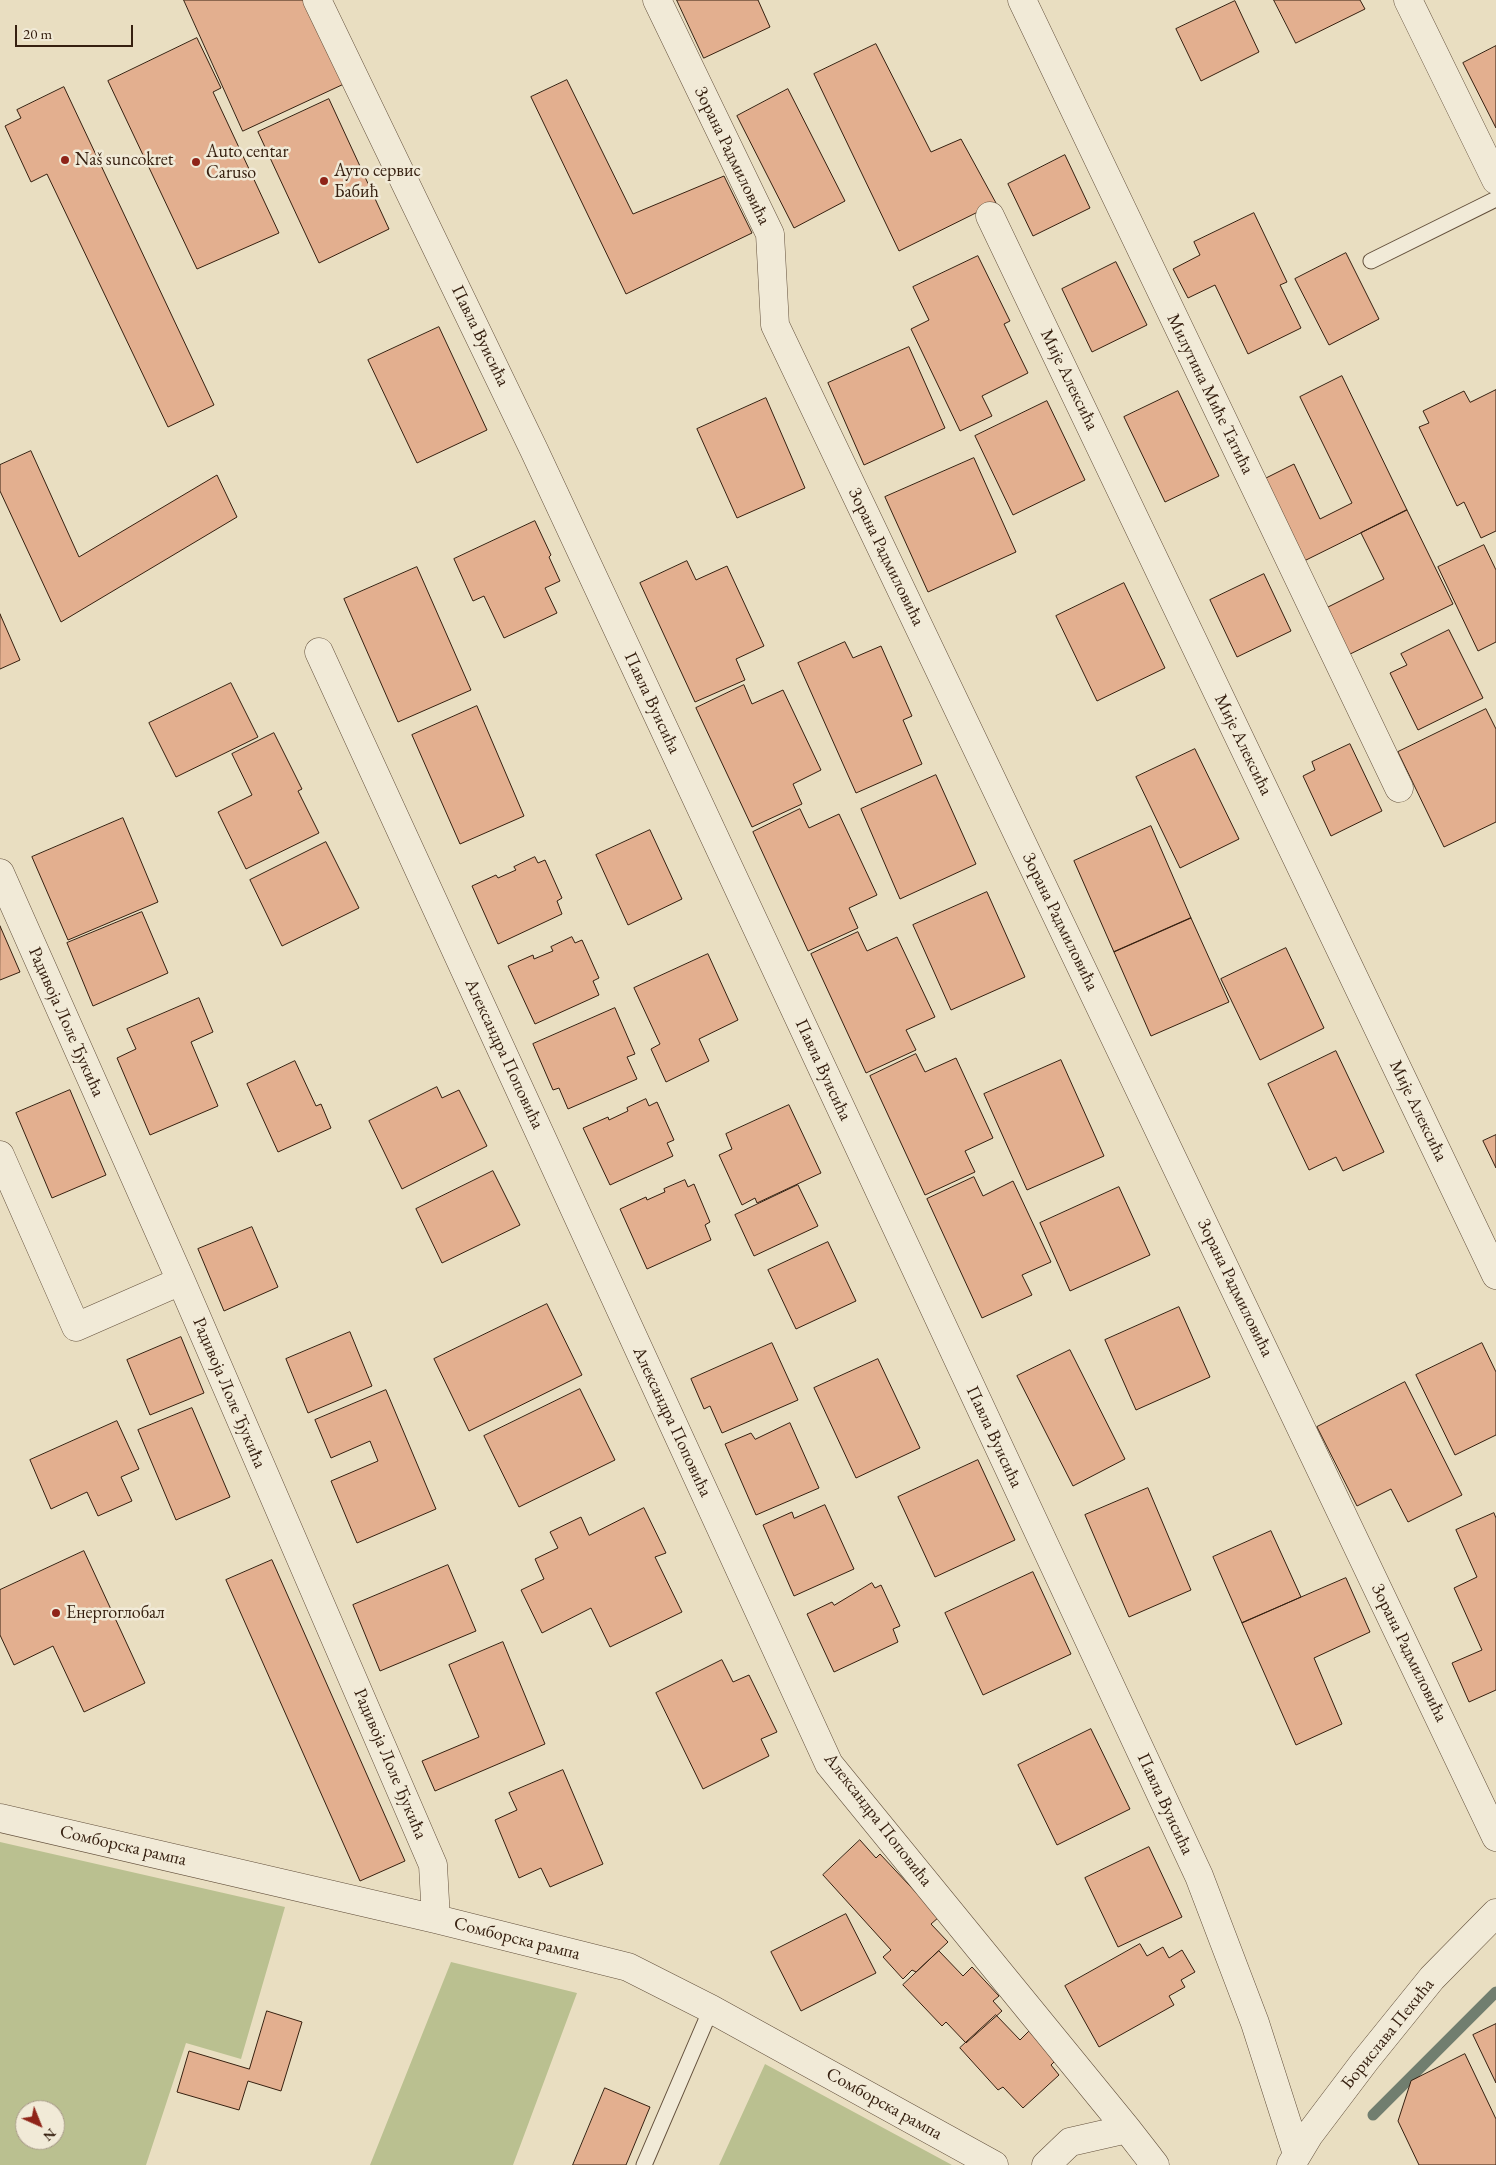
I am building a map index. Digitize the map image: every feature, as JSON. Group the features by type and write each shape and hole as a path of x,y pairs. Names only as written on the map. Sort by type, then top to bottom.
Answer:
{"street":[{"name":"Павла Вуисића","path":"317,0 539,459 1199,1876 1255,2023 1294,2159"},
{"name":"Зорана Радмиловића","path":"657,0 770,234 775,326 1496,1837"},
{"name":"Милутина Миће Татића","path":"1022,0 1399,788"},
{"path":"1408,0 1496,180"},
{"name":"Мије Алексића","path":"990,216 1496,1275"},
{"name":"Александра Поповића","path":"319,652 829,1764 1127,2129"},
{"name":"Радивоја Лоле Ђукића","path":"0,873 181,1281 433,1865 436,1919"},
{"path":"0,1155 76,1326 181,1281"},
{"name":"Сомборска рампа","path":"0,1818 436,1919 628,1967 711,2009 994,2165"},
{"name":"Борислава Пекића","path":"1294,2159 1365,2061 1432,1978 1496,1912"},
{"path":"1046,2165 1070,2142 1127,2129 1155,2165"}],"lane":[{"path":"1371,261 1496,199"},
{"path":"644,2165 711,2009"}],"green space":[{"path":"0,1842 285,1907 241,2059 186,2043 146,2165 0,2165"},
{"path":"451,1962 577,1993 513,2165 370,2165"},
{"path":"765,2064 952,2165 719,2165"}],"building":[{"path":"184,0 307,0 346,83 243,131"},
{"path":"677,0 758,0 770,27 704,58"},
{"path":"1274,0 1360,0 1365,9 1296,43"},
{"path":"1235,1 1259,52 1201,81 1176,29"},
{"name":"Auto centar Caruso","path":"197,38 221,88 213,92 279,233 197,269 108,81"},
{"path":"876,44 931,152 961,139 996,203 899,251 814,74"},
{"path":"1496,46 1496,128 1463,63"},
{"path":"567,80 633,214 724,176 752,233 626,294 531,97"},
{"path":"64,87 214,405 168,427 47,174 31,182 5,126 21,118 17,110"},
{"path":"788,89 845,201 794,228 737,116"},
{"name":"Ауто сервис Бабић","path":"329,99 389,229 319,263 258,132"},
{"path":"1065,155 1090,208 1033,236 1008,184"},
{"path":"1254,213 1287,282 1280,285 1301,328 1248,354 1215,285 1188,298 1173,269 1200,255 1194,242"},
{"path":"1346,253 1379,319 1329,345 1295,279"},
{"path":"978,256 1010,321 1004,324 1028,373 982,396 992,416 960,431 911,329 929,320 913,287"},
{"path":"1116,262 1147,325 1092,352 1062,289"},
{"path":"439,327 487,430 417,463 368,360"},
{"path":"909,347 945,428 864,465 828,383"},
{"path":"1342,376 1407,510 1294,566 1254,484 1294,464 1320,519 1352,503 1300,397"},
{"path":"1496,390 1496,531 1481,538 1464,502 1457,506 1419,427 1429,423 1423,411 1464,391 1470,402"},
{"path":"1178,391 1219,476 1165,502 1124,417"},
{"path":"766,398 805,488 737,518 697,429"},
{"path":"1047,401 1085,480 1013,515 975,436"},
{"path":"31,451 79,557 217,475 237,517 61,622 0,491 0,465"},
{"path":"974,458 1016,552 928,592 885,497"},
{"path":"1407,510 1453,604 1344,657 1322,610 1384,579 1361,533"},
{"path":"535,521 551,555 549,557 560,581 545,588 557,613 504,638 484,596 473,601 454,559"},
{"path":"1484,545 1496,570 1496,642 1478,651 1438,567"},
{"path":"687,561 696,580 727,566 764,646 736,659 745,680 695,702 640,583"},
{"path":"417,567 471,690 398,722 344,599"},
{"path":"1264,574 1291,631 1237,657 1210,600"},
{"path":"1124,583 1165,668 1097,701 1056,616"},
{"path":"0,614 20,660 0,669"},
{"path":"1449,630 1483,698 1418,730 1390,673 1407,665 1401,654"},
{"path":"845,642 853,658 881,646 912,716 903,720 922,764 856,793 798,663"},
{"path":"231,683 258,737 176,777 149,723"},
{"path":"744,685 752,704 783,690 821,770 793,784 802,804 752,827 696,708"},
{"path":"477,706 524,816 460,844 412,735"},
{"path":"1486,709 1496,729 1496,822 1444,847 1398,752"},
{"path":"274,733 302,789 298,791 319,833 246,869 218,812 252,795 232,754"},
{"path":"1350,744 1382,811 1331,836 1303,776 1315,770 1312,762"},
{"path":"1195,749 1239,839 1180,868 1136,777"},
{"path":"936,775 976,864 900,899 861,809"},
{"path":"800,809 809,828 839,814 877,895 849,908 858,928 808,951 753,832"},
{"path":"123,818 158,902 68,940 32,857"},
{"path":"1151,826 1191,918 1114,952 1074,861"},
{"path":"650,830 682,899 628,925 596,855"},
{"path":"326,842 359,908 282,946 250,880"},
{"path":"535,857 538,863 545,860 562,898 557,901 562,914 498,944 472,886 496,875 498,878 516,870 514,867"},
{"path":"987,892 1025,977 951,1010 913,925"},
{"path":"142,912 168,973 93,1006 67,943"},
{"path":"1191,918 1229,1002 1151,1036 1114,952"},
{"path":"0,926 20,972 0,980"},
{"path":"858,932 867,951 897,937 935,1017 906,1030 916,1050 866,1073 811,954"},
{"path":"572,937 575,943 582,940 599,978 593,981 599,995 535,1024 508,966 533,955 534,959 553,951 551,947"},
{"path":"1286,948 1324,1028 1260,1060 1221,979"},
{"path":"708,954 738,1020 699,1039 709,1061 666,1082 651,1049 660,1044 634,988"},
{"path":"199,998 213,1032 191,1042 218,1106 150,1135 117,1058 136,1049 127,1029"},
{"path":"615,1008 635,1054 627,1057 637,1079 568,1109 559,1088 553,1090 533,1044"},
{"path":"1336,1051 1384,1152 1343,1171 1336,1157 1309,1170 1268,1084"},
{"path":"916,1054 925,1072 956,1058 993,1138 965,1151 975,1172 925,1195 870,1076"},
{"path":"1061,1060 1104,1156 1027,1190 984,1094"},
{"path":"295,1061 316,1106 321,1104 331,1128 278,1152 247,1084"},
{"path":"437,1087 442,1098 459,1090 487,1146 402,1189 369,1121"},
{"path":"70,1090 106,1175 52,1198 16,1113"},
{"path":"646,1099 649,1106 657,1102 674,1140 667,1143 673,1156 610,1185 583,1128 608,1117 609,1120 628,1111 627,1108"},
{"path":"789,1105 821,1173 757,1203 755,1198 742,1205 719,1155 732,1149 726,1134"},
{"path":"1496,1135 1496,1168 1483,1141"},
{"path":"493,1171 520,1225 442,1263 416,1209"},
{"path":"974,1177 983,1196 1013,1181 1051,1262 1022,1275 1032,1295 982,1318 927,1199"},
{"path":"685,1180 688,1187 694,1184 710,1222 705,1225 711,1240 647,1269 620,1209 646,1197 647,1200 665,1192 664,1189"},
{"path":"798,1185 818,1226 754,1256 735,1215"},
{"path":"1119,1187 1150,1255 1070,1291 1040,1223"},
{"path":"252,1227 278,1287 224,1311 198,1249"},
{"path":"828,1242 856,1301 796,1329 768,1270"},
{"path":"547,1304 582,1375 469,1431 434,1359"},
{"path":"1179,1307 1210,1377 1136,1410 1105,1340"},
{"path":"350,1332 372,1386 308,1413 286,1359"},
{"path":"181,1337 204,1393 150,1415 127,1360"},
{"path":"772,1343 798,1400 722,1433 710,1406 704,1409 691,1379"},
{"path":"1482,1343 1496,1372 1496,1435 1455,1455 1416,1375"},
{"path":"1070,1350 1125,1459 1073,1486 1017,1376"},
{"path":"878,1359 920,1448 856,1478 814,1388"},
{"path":"1405,1382 1462,1495 1408,1522 1391,1489 1357,1506 1317,1427"},
{"path":"580,1389 615,1460 519,1507 484,1436"},
{"path":"386,1390 436,1509 357,1543 331,1481 378,1461 370,1441 331,1458 315,1420"},
{"path":"192,1408 230,1497 176,1520 138,1430"},
{"path":"117,1421 139,1469 121,1477 132,1501 98,1516 87,1492 51,1509 30,1460"},
{"path":"790,1423 819,1488 756,1515 725,1444 751,1433 755,1439"},
{"path":"978,1460 1015,1540 935,1577 898,1497"},
{"path":"1148,1488 1191,1590 1129,1617 1085,1515"},
{"path":"825,1505 854,1569 794,1596 763,1525 792,1512 794,1518"},
{"path":"644,1508 666,1553 655,1557 682,1612 610,1647 591,1608 542,1633 521,1590 544,1579 535,1559 558,1548 550,1532 581,1517 589,1535"},
{"path":"1494,1513 1496,1518 1496,1690 1469,1702 1452,1663 1482,1650 1454,1588 1477,1577 1456,1530"},
{"path":"1271,1531 1301,1597 1242,1623 1213,1557"},
{"name":"Енергоглобал","path":"84,1551 145,1683 84,1712 53,1646 14,1665 0,1635 0,1590"},
{"path":"272,1560 405,1861 360,1881 226,1580"},
{"path":"448,1565 476,1631 380,1671 353,1605"},
{"path":"1033,1572 1071,1654 983,1695 945,1613"},
{"path":"1346,1578 1370,1632 1314,1658 1342,1724 1296,1745 1242,1623"},
{"path":"872,1583 875,1588 881,1585 900,1626 893,1629 898,1642 834,1672 807,1614 832,1602 834,1605"},
{"path":"503,1642 545,1744 435,1791 422,1761 479,1737 449,1665"},
{"path":"722,1660 733,1682 749,1675 777,1732 761,1739 769,1756 703,1789 656,1693"},
{"path":"1091,1729 1130,1809 1057,1845 1018,1765"},
{"path":"563,1770 603,1864 550,1887 541,1868 519,1878 495,1820 517,1810 509,1793"},
{"path":"860,1840 876,1858 880,1854 939,1917 931,1924 948,1942 916,1972 912,1970 903,1979 883,1957 891,1950 823,1875"},
{"path":"1149,1847 1182,1917 1118,1947 1085,1878"},
{"path":"846,1914 876,1973 801,2011 771,1952"},
{"path":"1140,1944 1147,1956 1163,1947 1169,1958 1182,1950 1195,1972 1181,1980 1185,1987 1169,1996 1174,2005 1099,2047 1065,1986"},
{"path":"939,1951 963,1976 972,1967 999,1996 993,2001 1002,2011 966,2043 946,2022 942,2026 903,1985"},
{"path":"267,2011 302,2022 281,2091 248,2081 239,2110 177,2092 189,2051 249,2069"},
{"path":"996,2015 1020,2040 1029,2031 1056,2060 1051,2065 1059,2075 1023,2108 1003,2087 998,2090 960,2048"},
{"path":"1496,2024 1496,2083 1473,2035"},
{"path":"1465,2054 1496,2119 1496,2165 1419,2165 1398,2121 1411,2081"},
{"path":"605,2088 650,2107 626,2165 573,2165"}],"waterway":[{"path":"1373,2115 1496,1992"}],"place":[{"name":"Naš suncokret","path":"65,160"},
{"name":"Auto centar Caruso","path":"196,162"},
{"name":"Ауто сервис Бабић","path":"324,181"},
{"name":"Енергоглобал","path":"56,1613"}]}
